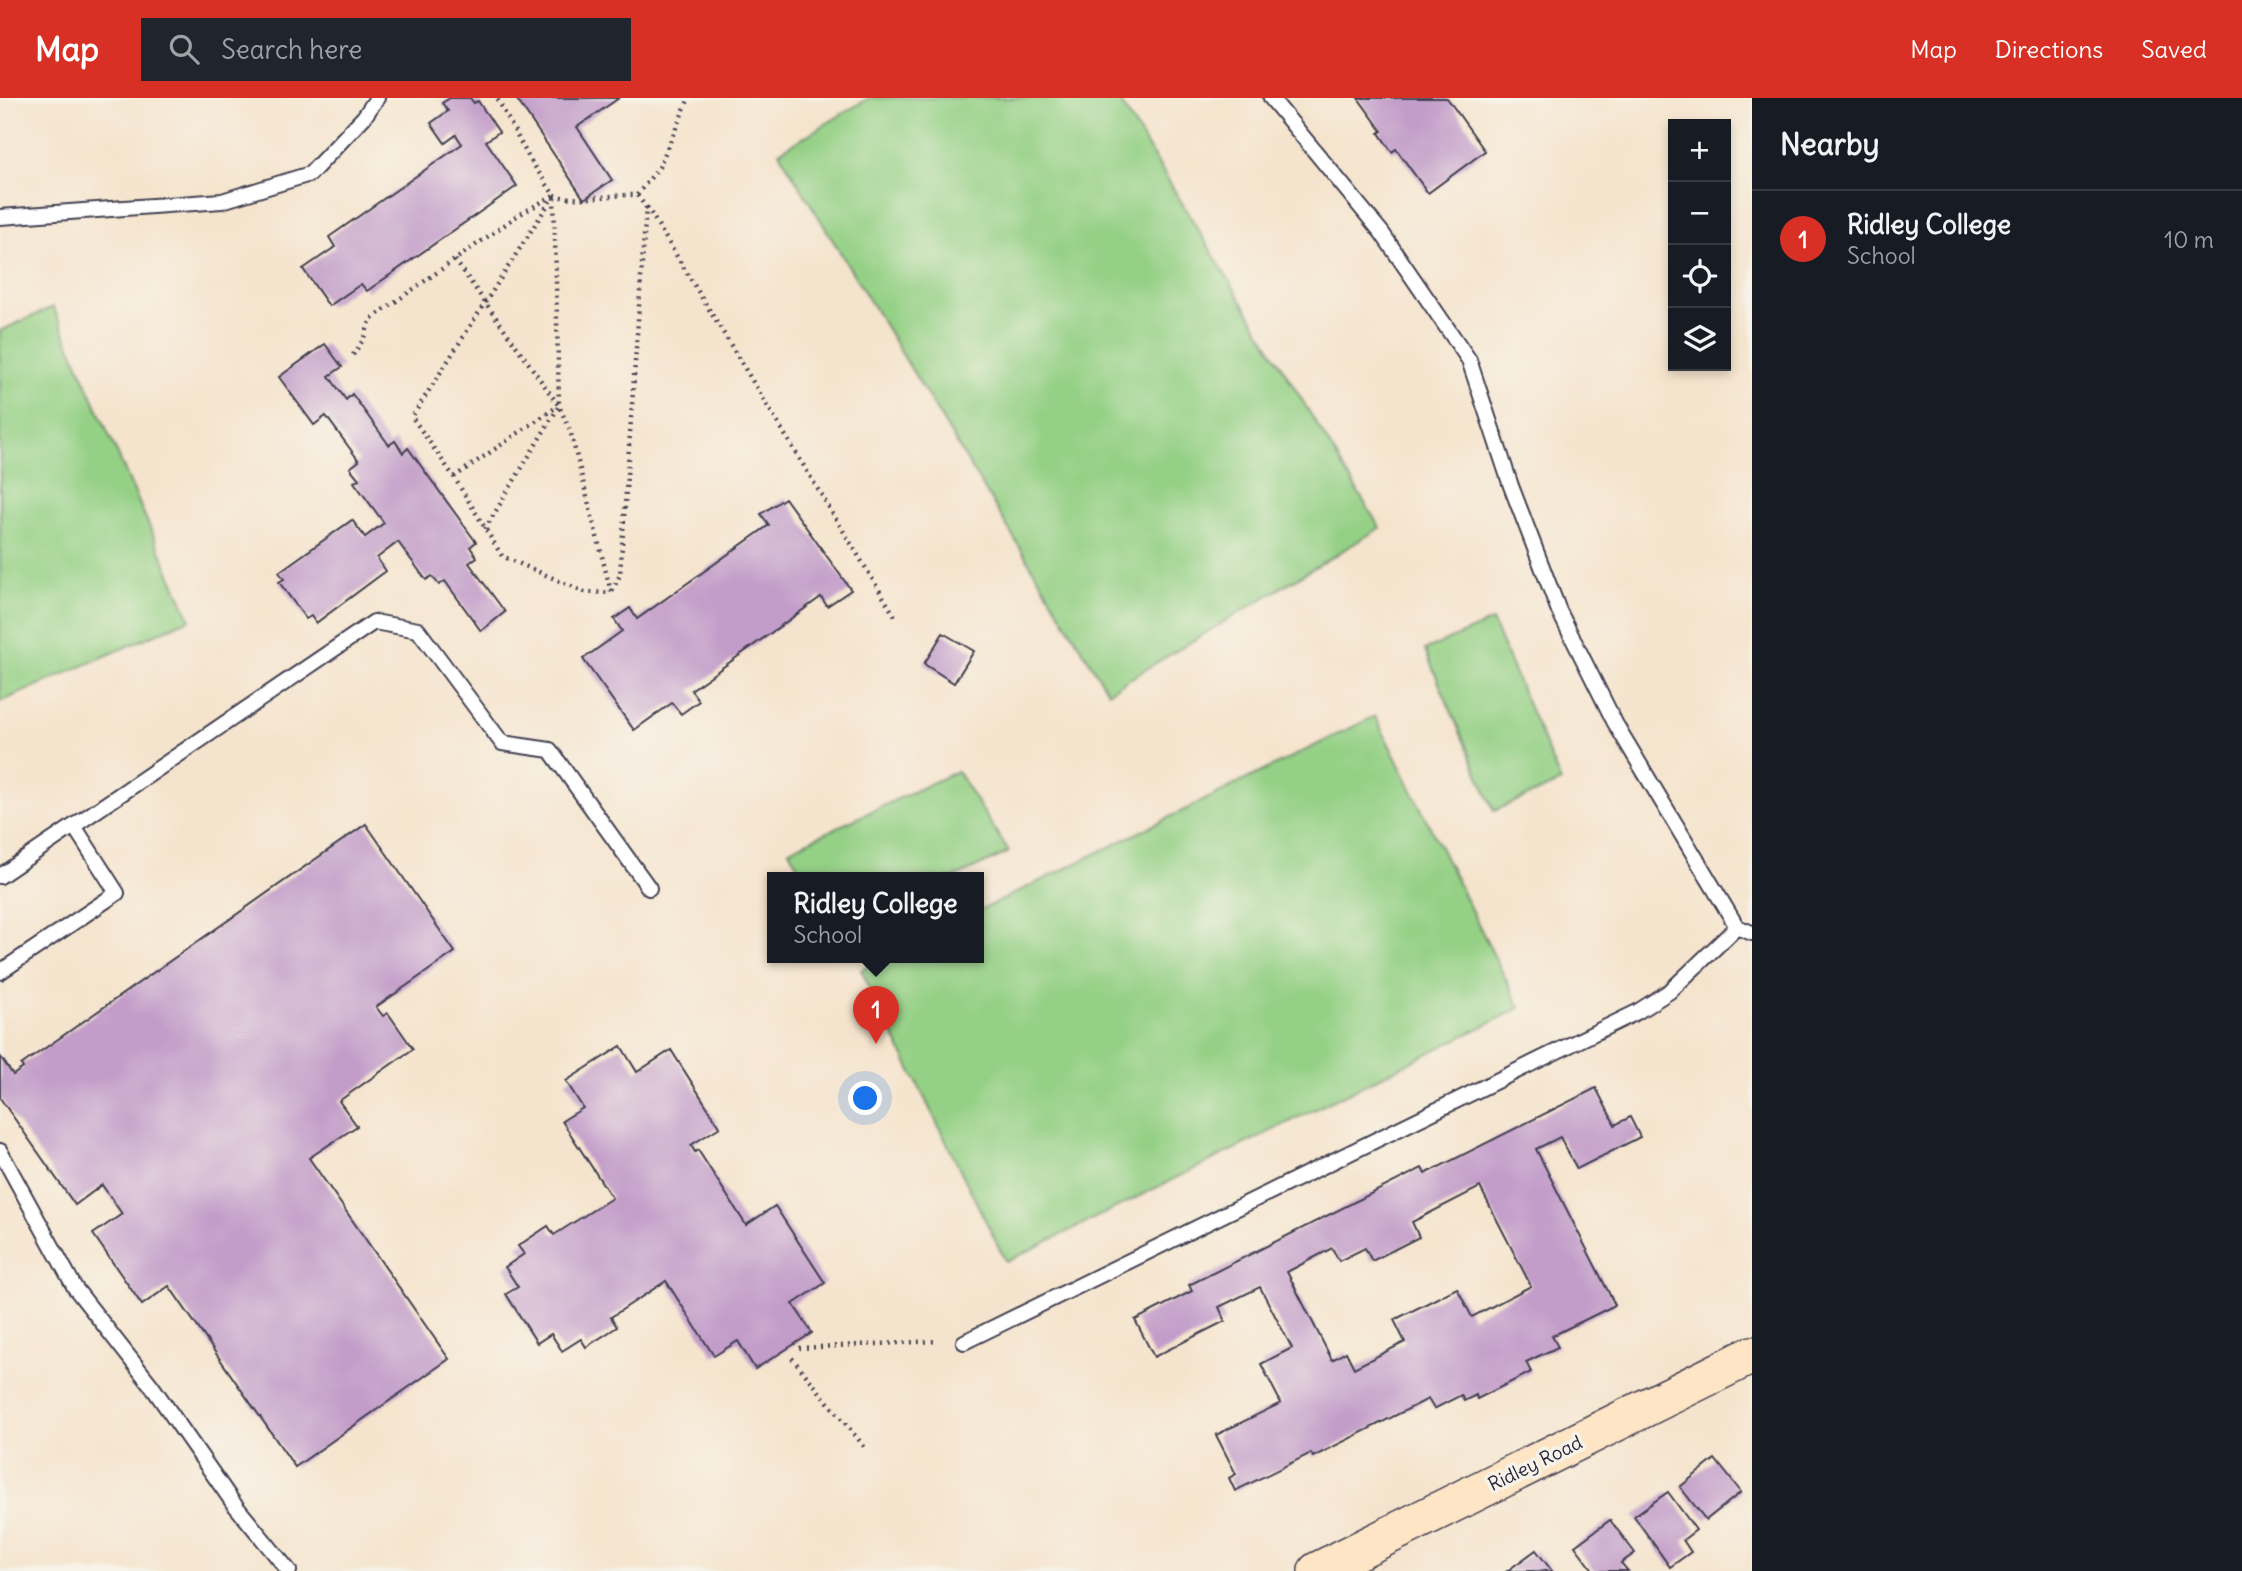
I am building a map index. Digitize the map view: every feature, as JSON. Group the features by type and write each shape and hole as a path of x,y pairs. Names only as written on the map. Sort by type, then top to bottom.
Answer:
{"street":[{"name":"Ridley Road","path":"1317,1571 1752,1355"}],"lane":[{"path":"0,218 222,201 310,174 364,117 377,98"},
{"path":"1271,98 1382,233 1469,360 1516,499 1559,611 1615,723 1737,928 1752,933"},
{"path":"0,876 374,622 418,629 502,743 550,750 649,888"},
{"path":"0,972 117,893 74,826"},
{"path":"964,1342 1637,1012 1670,991 1737,928"},
{"path":"0,1151 75,1288 151,1385 234,1504 289,1571"}],"path":[{"path":"485,529 559,406 554,195 529,158 497,98"},
{"path":"636,195 659,167 689,98"},
{"path":"554,195 569,200 607,194 636,195 646,207 896,618"},
{"path":"353,355 363,341 371,319 554,195"},
{"path":"554,195 412,417 454,478 502,556 585,592 611,593"},
{"path":"611,593 620,575 646,207"},
{"path":"455,260 559,406 570,430 611,593"},
{"path":"454,478 559,406"},
{"path":"799,1348 937,1341"},
{"path":"792,1358 867,1450"}],"green space":[{"path":"869,98 1118,98 1380,528 1108,692 779,152"},
{"path":"53,307 190,619 0,702 0,331"},
{"path":"1492,621 1561,782 1494,811 1425,650"},
{"path":"1375,716 1520,1008 1006,1262 861,970 874,963 984,963 984,909"},
{"path":"957,771 1009,852 967,872 801,872 789,850"}],"building":[{"path":"450,98 470,98 474,103 478,101 499,132 486,141 517,186 367,291 361,284 329,306 303,269 335,247 329,237 462,144 456,135 445,143 431,123 448,111 442,103"},
{"path":"516,98 619,98 577,127 612,180 584,199"},
{"path":"1358,98 1447,98 1485,151 1428,193 1396,149 1392,152 1379,133 1382,131"},
{"path":"325,344 342,367 329,376 346,400 352,394 389,445 395,441 403,453 408,448 476,542 470,547 477,557 469,563 505,612 481,631 445,581 439,585 432,576 426,580 398,542 377,558 386,571 316,623 311,616 306,619 279,582 284,579 279,572 352,520 365,537 384,523 354,482 359,479 350,468 359,461 326,416 314,425 279,377"},
{"path":"785,498 851,590 827,606 821,597 691,690 699,701 681,714 672,703 634,730 583,659 622,631 614,619 630,608 637,619 769,525 761,514"},
{"path":"943,633 974,651 954,683 924,664"},
{"path":"366,824 455,952 376,1007 383,1016 388,1013 413,1049 339,1101 357,1126 309,1158 449,1359 295,1467 169,1286 142,1305 93,1234 122,1214 102,1185 75,1205 0,1098 0,1056 13,1075 23,1068 21,1065"},
{"path":"621,1046 637,1072 671,1050 720,1127 691,1145 695,1152 698,1150 746,1225 775,1206 825,1283 793,1304 812,1333 755,1369 738,1341 714,1356 666,1281 611,1317 617,1327 586,1347 581,1339 562,1351 551,1334 537,1343 506,1294 518,1287 505,1267 524,1254 518,1246 548,1226 554,1235 612,1198 562,1121 583,1108 566,1081"},
{"path":"1596,1088 1615,1125 1630,1117 1640,1137 1577,1169 1560,1137 1536,1149 1615,1305 1552,1336 1558,1347 1526,1362 1531,1372 1477,1399 1476,1395 1464,1401 1461,1395 1434,1409 1428,1399 1313,1457 1311,1453 1235,1491 1229,1478 1236,1474 1216,1435 1281,1403 1261,1364 1292,1348 1260,1287 1219,1307 1225,1321 1154,1357 1135,1320 1192,1291 1189,1285 1422,1168 1425,1174","holes":["1480,1187 1531,1286 1472,1317 1457,1288 1394,1320 1405,1342 1354,1368 1346,1352 1332,1360 1287,1272 1332,1248 1339,1261 1365,1248 1372,1261 1419,1237 1412,1222"]},
{"path":"1715,1459 1741,1492 1706,1520 1680,1487"},
{"path":"1668,1492 1696,1530 1683,1540 1691,1552 1670,1567 1634,1516"},
{"path":"1610,1520 1635,1553 1621,1563 1628,1571 1594,1571 1575,1546"},
{"path":"1536,1550 1552,1571 1507,1571"}],"place":[{"name":"Ridley College","path":"876,1044"}]}
